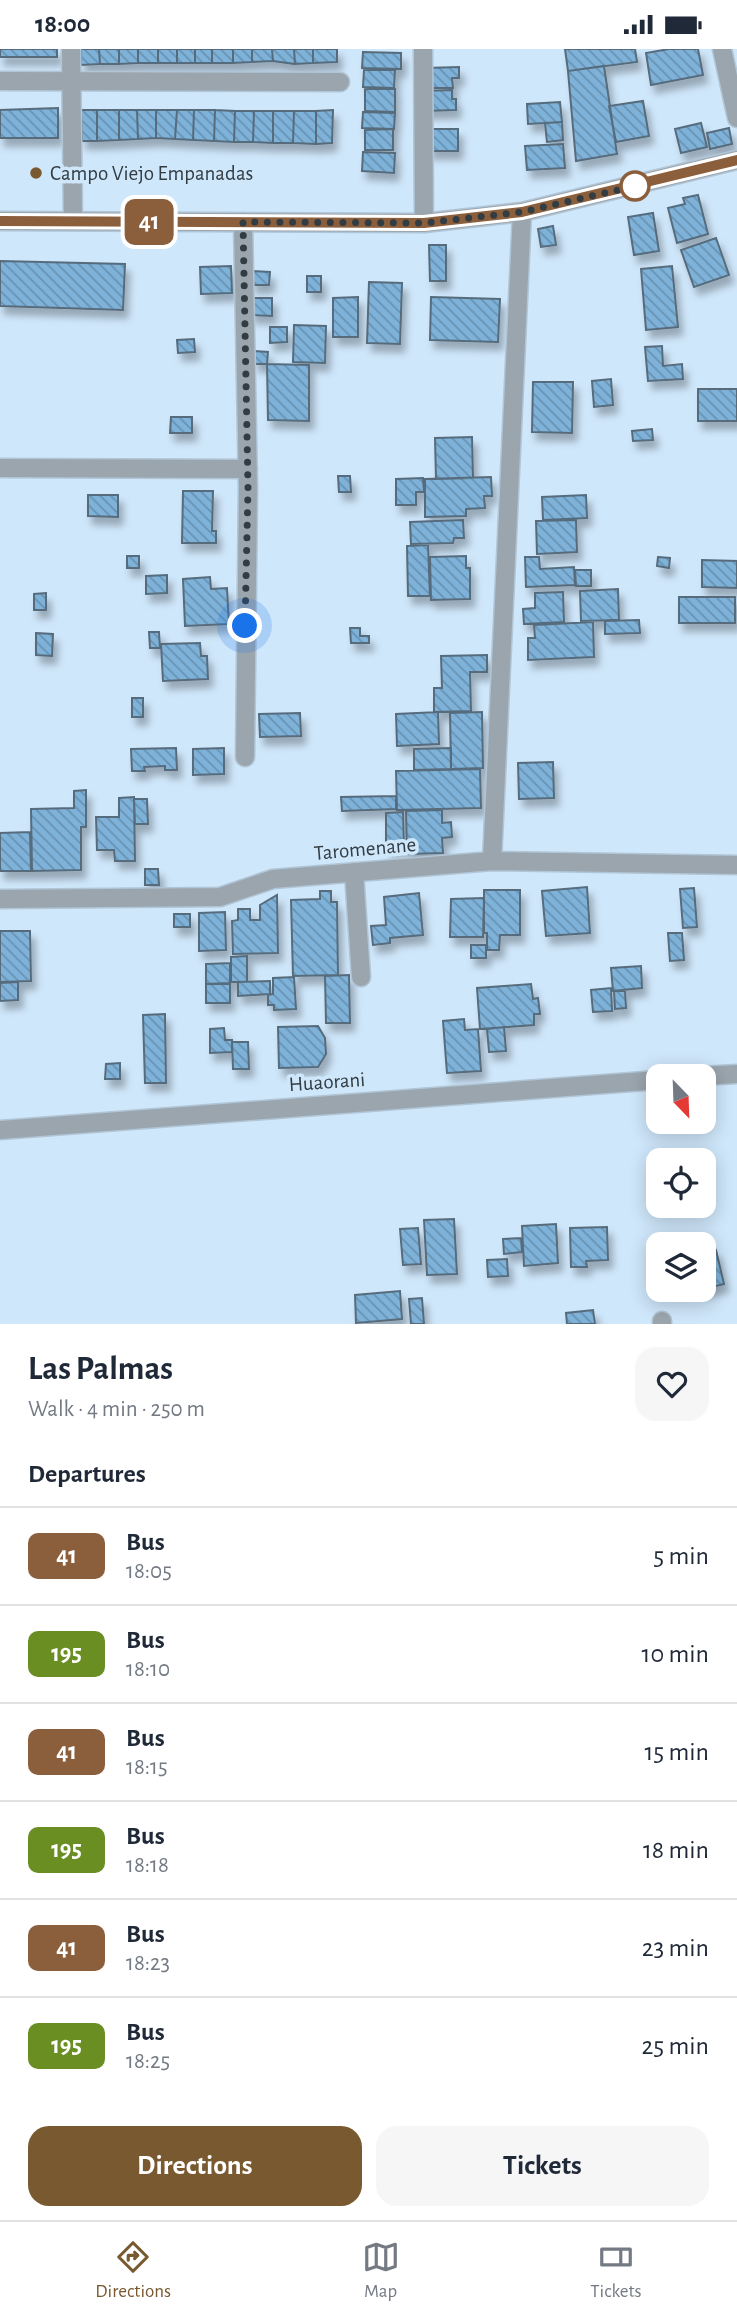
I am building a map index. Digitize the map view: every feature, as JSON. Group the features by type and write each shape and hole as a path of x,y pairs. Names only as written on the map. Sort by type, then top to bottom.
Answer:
{"street":[{"path":"71,49 73,221"},
{"path":"423,49 424,223"},
{"path":"722,49 737,118"},
{"path":"0,81 340,82"},
{"path":"0,221 424,223 522,212 737,160"},
{"path":"492,861 522,212"},
{"path":"243,222 248,469 245,757"},
{"path":"0,468 248,469"},
{"name":"Taromenane","path":"0,899 220,897 273,879 492,861 737,865"},
{"path":"354,872 361,977"},
{"path":"716,1075 737,1074"},
{"name":"Huaorani","path":"0,1130 646,1081"}],"building":[{"path":"0,49 57,49 57,57 0,57"},
{"path":"81,49 99,49 100,64 81,65"},
{"path":"99,49 119,49 119,64 100,64"},
{"path":"119,49 138,49 138,63 119,64"},
{"path":"138,49 158,49 158,63 138,63"},
{"path":"158,49 177,49 177,63 158,63"},
{"path":"177,49 195,49 195,63 177,63"},
{"path":"195,49 212,49 212,63 195,63"},
{"path":"212,49 233,49 233,63 212,63"},
{"path":"233,49 252,49 252,62 233,63"},
{"path":"252,49 272,49 273,61 252,62"},
{"path":"272,49 294,49 295,64 273,61"},
{"path":"294,49 313,49 313,63 295,64"},
{"path":"313,49 337,49 337,62 313,63"},
{"path":"565,49 635,49 637,62 568,71"},
{"path":"669,49 698,49 703,75 651,85 646,53"},
{"path":"363,52 401,53 401,69 362,68"},
{"path":"604,66 617,154 576,161 568,71"},
{"path":"459,67 459,78 452,78 453,88 425,88 425,68"},
{"path":"364,70 395,70 394,88 363,87"},
{"path":"365,89 395,89 395,112 365,111"},
{"path":"452,90 452,99 456,99 456,110 424,111 424,91"},
{"path":"643,101 649,136 616,142 609,106"},
{"path":"560,102 562,122 528,124 527,104"},
{"path":"58,108 58,138 0,138 0,110"},
{"path":"81,110 97,110 97,141 82,141"},
{"path":"97,110 119,110 119,140 97,141"},
{"path":"119,110 137,110 138,139 119,140"},
{"path":"137,110 156,110 156,138 138,139"},
{"path":"156,110 177,110 175,139 156,138"},
{"path":"177,110 194,110 193,140 175,139"},
{"path":"194,110 215,110 214,141 193,140"},
{"path":"215,110 235,111 234,142 214,141"},
{"path":"333,110 332,143 316,144 316,111"},
{"path":"235,111 254,111 253,142 234,142"},
{"path":"254,111 273,111 273,143 253,142"},
{"path":"273,111 294,111 293,143 273,143"},
{"path":"294,111 316,111 316,144 293,143"},
{"path":"363,112 395,113 394,129 362,128"},
{"path":"562,122 563,140 547,142 545,123"},
{"path":"701,123 707,147 681,153 675,129"},
{"path":"729,128 732,144 710,149 707,133"},
{"path":"393,129 393,150 365,150 365,130"},
{"path":"428,129 458,129 458,151 428,151"},
{"path":"563,144 565,168 527,170 525,146"},
{"path":"363,152 395,153 394,173 362,171"},
{"path":"698,195 708,234 677,243 668,208 685,204 683,198"},
{"path":"653,213 659,251 634,255 628,217"},
{"path":"553,226 556,245 541,247 538,229"},
{"path":"716,238 729,275 694,287 681,250"},
{"path":"429,245 446,245 446,281 430,281"},
{"path":"0,261 125,264 123,310 0,306"},
{"path":"231,266 232,293 201,294 200,267"},
{"path":"672,266 678,327 646,330 641,269"},
{"path":"252,271 270,272 269,285 251,285"},
{"path":"307,276 321,276 321,292 307,292"},
{"path":"369,282 402,283 400,344 367,343"},
{"path":"358,297 358,337 333,337 333,298"},
{"path":"431,297 500,299 498,342 430,340"},
{"path":"251,298 272,298 272,316 250,315"},
{"path":"294,325 326,326 325,363 293,362"},
{"path":"270,327 287,327 287,342 270,343"},
{"path":"194,339 195,352 178,353 177,340"},
{"path":"662,346 663,366 682,364 683,379 648,381 645,347"},
{"path":"254,351 268,352 267,364 254,364"},
{"path":"267,364 309,365 309,421 268,420"},
{"path":"611,379 613,405 594,407 592,381"},
{"path":"533,382 573,382 572,433 532,432"},
{"path":"698,389 737,389 737,421 698,421"},
{"path":"171,417 192,417 192,433 170,433"},
{"path":"652,429 653,440 633,441 632,431"},
{"path":"472,437 473,478 436,479 435,438"},
{"path":"338,476 350,476 351,492 339,492"},
{"path":"491,477 492,496 484,496 485,508 466,509 466,516 425,517 425,479"},
{"path":"423,478 424,492 416,492 416,505 396,505 396,479"},
{"path":"183,491 213,491 212,531 216,531 216,543 182,543"},
{"path":"88,495 118,495 118,517 88,516"},
{"path":"586,495 587,518 543,520 542,497"},
{"path":"463,520 464,538 454,538 453,543 411,544 410,522"},
{"path":"576,520 577,552 537,554 536,521"},
{"path":"428,545 430,596 408,596 407,546"},
{"path":"127,556 139,556 139,568 127,568"},
{"path":"466,556 466,568 470,568 470,599 431,600 430,557"},
{"path":"525,557 539,557 540,569 574,567 575,585 526,587"},
{"path":"658,557 670,558 669,568 657,566"},
{"path":"702,560 737,561 737,588 702,587"},
{"path":"575,570 591,570 591,586 576,586"},
{"path":"167,575 167,593 146,594 146,576"},
{"path":"210,577 211,589 227,588 229,624 185,626 183,579"},
{"path":"618,589 619,620 581,621 580,591"},
{"path":"563,592 564,622 524,624 523,609 535,608 535,593"},
{"path":"46,593 46,610 34,610 34,594"},
{"path":"679,597 735,597 735,623 679,623"},
{"path":"639,620 640,633 605,634 605,621"},
{"path":"593,622 594,657 528,660 528,638 535,638 534,625"},
{"path":"350,628 360,628 360,636 369,636 369,643 351,643"},
{"path":"149,632 159,632 160,648 150,648"},
{"path":"36,633 53,634 52,656 36,655"},
{"path":"200,643 201,656 207,656 208,679 163,681 161,644"},
{"path":"487,655 487,672 470,672 471,711 434,712 434,688 442,688 441,656"},
{"path":"132,698 143,698 143,717 132,717"},
{"path":"438,712 439,744 397,746 396,714"},
{"path":"482,712 483,768 451,769 450,713"},
{"path":"300,713 301,736 260,737 259,714"},
{"path":"176,748 177,770 165,770 165,766 144,767 145,771 132,771 131,749"},
{"path":"224,748 224,774 193,775 193,749"},
{"path":"451,748 451,769 414,770 414,749"},
{"path":"553,762 554,798 519,799 518,763"},
{"path":"480,769 481,808 397,810 396,771"},
{"path":"86,790 86,827 81,827 81,870 32,871 31,809 74,808 74,791"},
{"path":"396,796 396,809 342,811 341,797"},
{"path":"134,797 135,861 115,861 114,850 97,850 96,817 119,817 119,798"},
{"path":"134,799 147,799 148,824 135,824"},
{"path":"442,810 442,823 451,822 452,837 442,838 443,853 407,854 406,811"},
{"path":"403,812 404,848 386,849 386,813"},
{"path":"30,832 31,871 0,871 0,833"},
{"path":"145,869 158,869 159,885 145,885"},
{"path":"587,887 590,933 546,936 542,891"},
{"path":"694,888 697,927 683,928 680,889"},
{"path":"484,890 520,890 520,935 500,935 499,950 487,950 487,933 484,933"},
{"path":"320,891 331,891 331,902 337,902 338,975 293,976 291,900 320,899"},
{"path":"419,893 423,935 390,938 390,943 373,945 371,926 386,925 384,897"},
{"path":"277,895 278,953 233,954 232,921 238,920 238,909 250,909 250,920 260,920 260,905"},
{"path":"484,898 483,937 450,937 451,899"},
{"path":"225,912 226,950 199,951 199,913"},
{"path":"174,914 190,914 190,927 174,927"},
{"path":"0,931 30,931 31,981 0,982"},
{"path":"668,933 682,933 684,960 670,961"},
{"path":"471,945 486,945 486,958 471,958"},
{"path":"247,956 247,982 231,982 231,957"},
{"path":"230,963 230,983 206,984 206,964"},
{"path":"641,966 642,988 613,991 611,968"},
{"path":"349,975 350,1023 326,1023 325,976"},
{"path":"294,977 296,1009 274,1010 274,1005 268,1005 268,995 273,994 273,978"},
{"path":"270,981 270,994 238,996 238,982"},
{"path":"18,982 18,1000 0,1001 0,983"},
{"path":"206,984 230,984 230,1003 206,1003"},
{"path":"531,984 533,999 538,998 540,1014 534,1014 534,1025 480,1029 477,988"},
{"path":"611,988 612,1011 593,1012 591,990"},
{"path":"614,991 625,991 626,1008 615,1009"},
{"path":"165,1014 166,1083 145,1083 143,1015"},
{"path":"464,1019 465,1030 478,1029 481,1071 447,1073 443,1021"},
{"path":"318,1026 325,1038 326,1054 318,1067 279,1068 278,1027"},
{"path":"504,1027 506,1051 489,1052 487,1029"},
{"path":"224,1028 225,1040 232,1040 232,1052 210,1053 210,1029"},
{"path":"232,1042 248,1042 249,1069 233,1069"},
{"path":"120,1063 120,1079 105,1079 106,1064"},
{"path":"454,1219 457,1274 427,1275 424,1220"},
{"path":"556,1224 558,1263 524,1266 522,1226"},
{"path":"607,1227 608,1260 586,1261 587,1267 571,1267 570,1228"},
{"path":"418,1228 421,1264 403,1265 400,1229"},
{"path":"521,1238 522,1252 504,1254 503,1239"},
{"path":"716,1250 724,1284 716,1286"},
{"path":"507,1259 508,1276 488,1277 487,1260"},
{"path":"400,1291 402,1319 356,1323 355,1295"},
{"path":"422,1298 424,1324 411,1324 409,1299"},
{"path":"593,1310 595,1324 567,1324 566,1313"}],"bus line":[{"name":"41","path":"0,221 424,223 522,212 737,160"}],"place":[{"name":"Campo Viejo Empanadas","path":"36,173"}],"route":[{"path":"245,626 248,488 243,222 424,223 522,212 635,186"}]}
